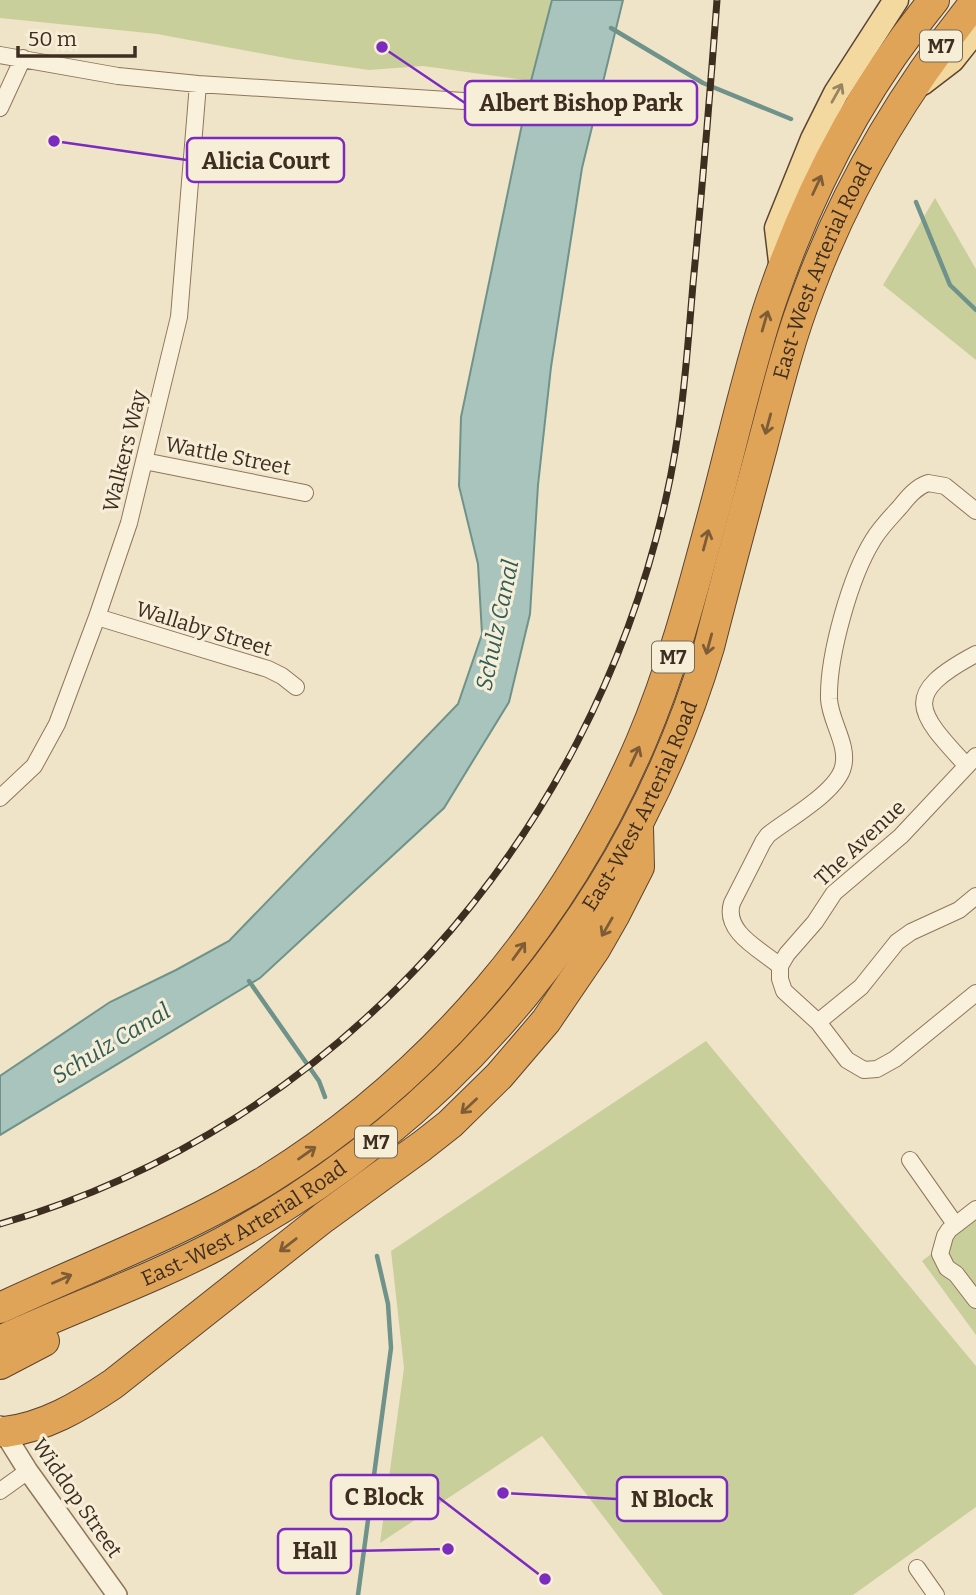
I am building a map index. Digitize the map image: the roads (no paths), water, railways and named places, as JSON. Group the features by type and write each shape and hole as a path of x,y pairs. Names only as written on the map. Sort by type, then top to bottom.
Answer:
{"highway":[{"name":"East-West Arterial Road","path":"0,1308 176,1230 295,1162 389,1090 445,1037 506,969 560,894 621,787 673,657 756,355 782,271 810,200 850,121 934,0"},
{"name":"East-West Arterial Road","path":"125,1286 221,1243 305,1194 350,1162 430,1096 481,1045 545,972 605,883 670,757 698,685 783,367 809,289 855,184 908,93 976,1"},
{"path":"2,1429 27,1429 52,1420 113,1384 315,1224 422,1146 477,1099 546,1021 594,950 639,867 637,823"},
{"path":"0,1364 91,1317 125,1286"},
{"name":"M7","path":"0,1341 125,1286"}],"main road":[{"name":"East-West Arterial Road","path":"782,271 777,228 813,139 836,93 896,0"},
{"name":"East-West Arterial Road","path":"908,93 952,60 976,30"}],"street":[{"path":"0,55 118,76 198,84 479,102"},
{"path":"0,108 23,58"},
{"name":"Walkers Way","path":"0,798 34,766 57,724 125,536 179,317 198,84"},
{"name":"Wattle Street","path":"144,461 305,493"},
{"path":"976,511 945,486 934,482 921,485 882,528 864,557 843,613 831,668 829,703 843,753 842,771 831,785 768,835 730,907 730,916 737,930 780,966 780,979 785,991 818,1022 847,1060 858,1067 870,1070 884,1066 976,993"},
{"name":"Wallaby Street","path":"97,617 268,669 296,687"},
{"path":"971,760 929,720 922,704 923,697 931,686 976,654"},
{"name":"The Avenue","path":"780,966 834,893 901,836 971,760"},
{"path":"818,1022 861,987 897,942 911,932 958,911 976,896"},
{"path":"910,1160 956,1224"},
{"path":"976,1209 945,1236 943,1248 954,1264 956,1274 976,1300"},
{"name":"Widdop Street","path":"2,1429 117,1595"},
{"path":"0,1492 29,1471"},
{"path":"916,1569 936,1595"}],"water":[{"name":"Schulz Canal","path":"552,0 623,0 582,168 551,367 538,485 530,614 509,702 444,808 260,978 0,1135 0,1076 110,1002 229,941 458,704 482,634 478,564 459,486 461,417 531,81"}],"waterway":[{"path":"611,28 703,83 791,119"},
{"path":"916,202 950,285 976,310"},
{"path":"249,981 319,1081 325,1097"},
{"path":"358,1595 391,1348 388,1304 377,1256"}],"railway":[{"path":"0,1224 123,1179 236,1117 340,1041 432,952 511,852 578,742 629,623 672,472 686,365 717,0"}],"place":[{"name":"Albert Bishop Park","path":"382,47"},
{"name":"Alicia Court","path":"54,141"},
{"name":"N Block","path":"503,1493"},
{"name":"Hall","path":"448,1549"},
{"name":"C Block","path":"545,1579"}]}
